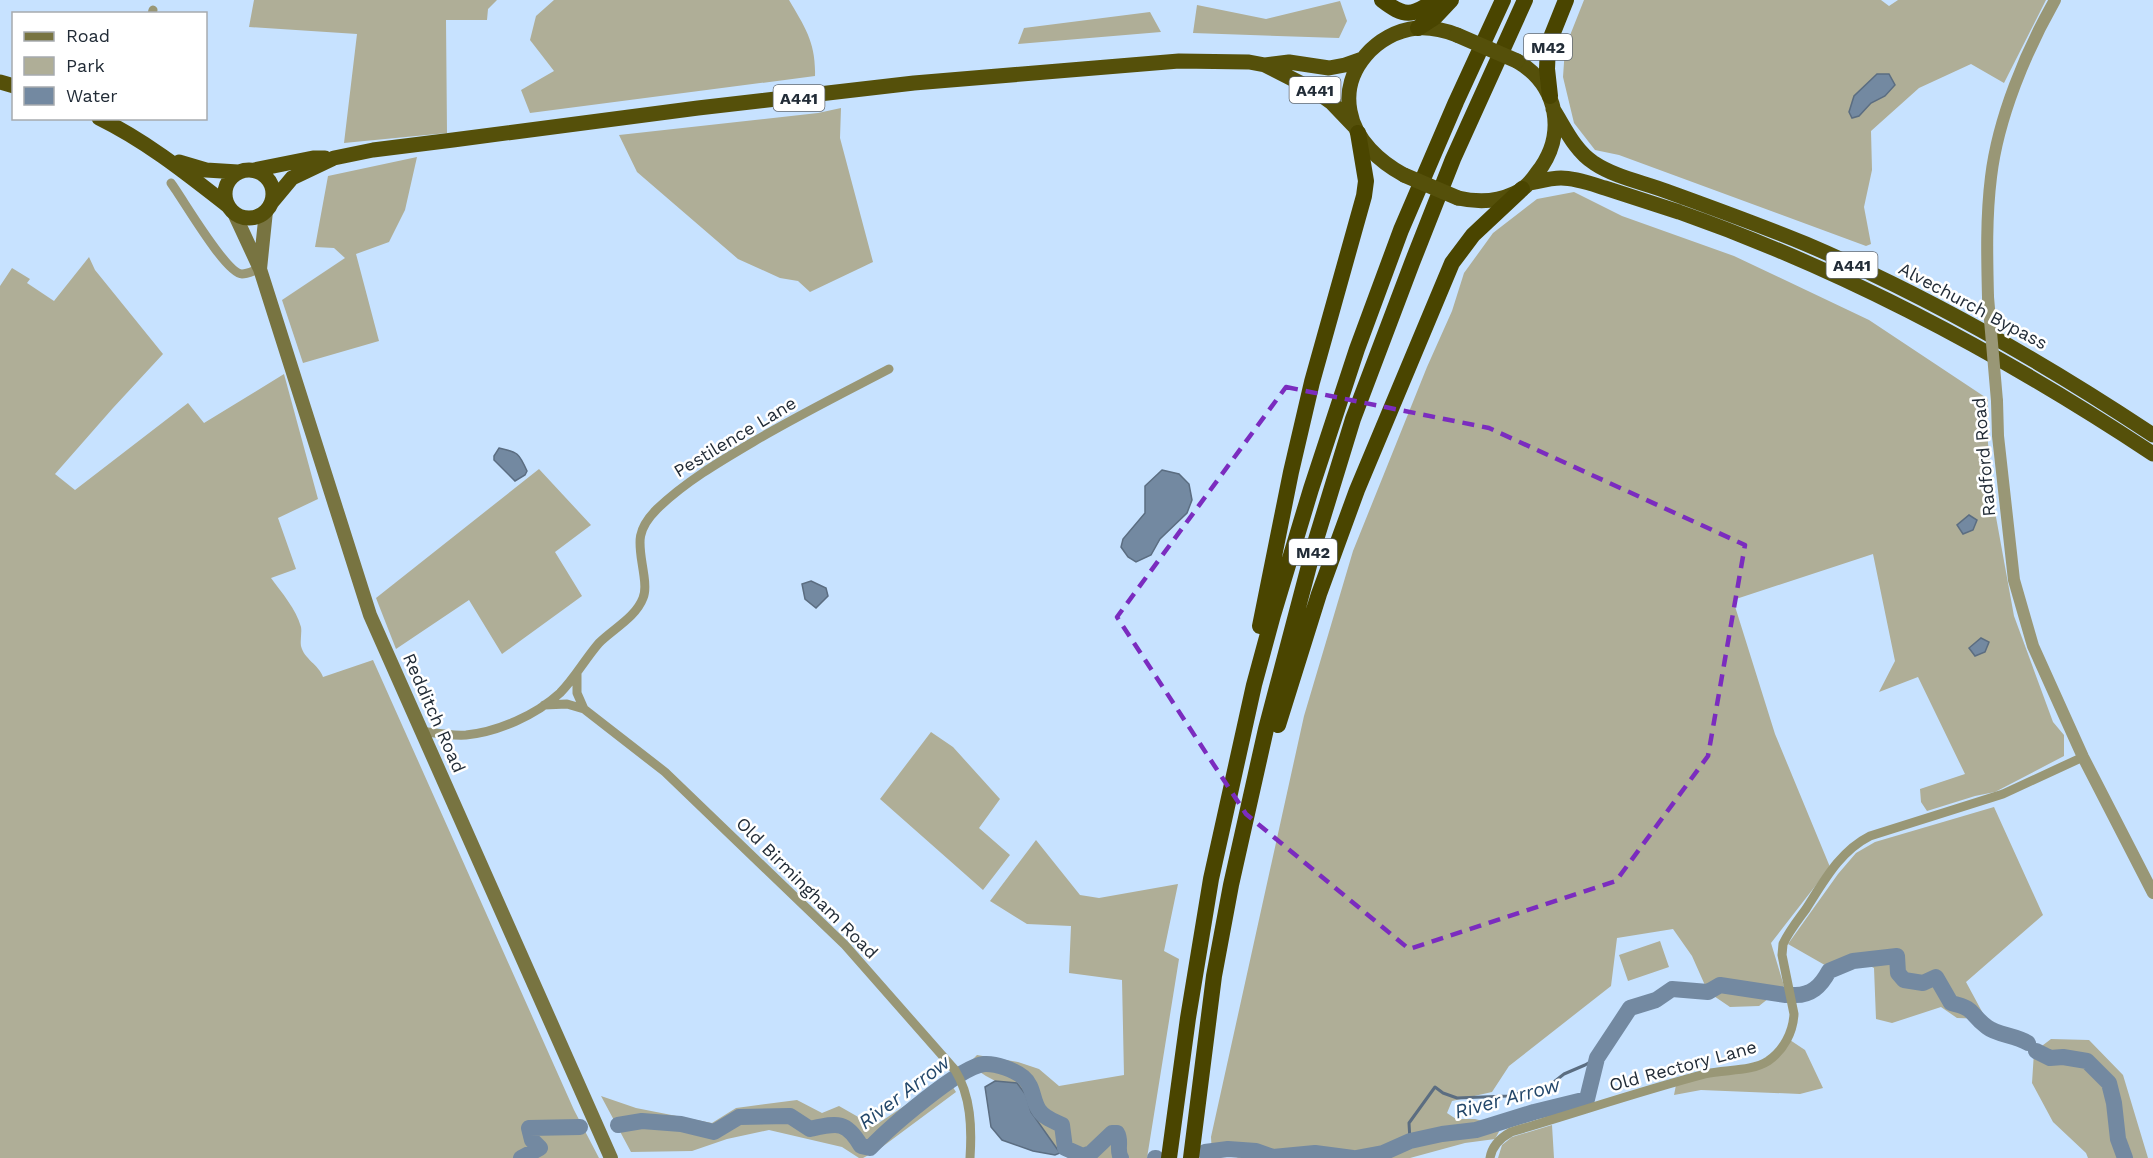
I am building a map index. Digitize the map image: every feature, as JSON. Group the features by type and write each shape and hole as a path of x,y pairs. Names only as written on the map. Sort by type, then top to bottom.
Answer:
{"highway":[{"path":"1382,0 1402,14 1424,8 1435,0"},
{"path":"1418,28 1435,17 1450,0"},
{"name":"M42","path":"1169,1158 1188,1018 1211,879 1254,685 1311,489 1357,349 1401,230 1455,102 1503,0"},
{"name":"M42","path":"1191,1158 1214,976 1249,804 1315,543 1353,419 1412,263 1453,159 1525,0"},
{"name":"M42","path":"1552,103 1547,69 1548,45 1566,0"},
{"path":"1418,28 1439,29 1457,34 1517,61 1533,72 1542,82 1552,103 1554,140 1548,159 1526,186 1513,194 1492,200 1458,198 1404,176 1374,154 1357,131 1350,112 1349,95 1352,81 1362,60 1374,46 1389,36 1418,28"},
{"name":"A441","path":"254,170 314,158 334,158 373,150 914,83 1179,62 1265,64 1289,62 1329,68 1345,66 1362,60"},
{"name":"A441","path":"1265,64 1314,90 1332,103 1357,131"},
{"name":"Alvechurch Bypass","path":"1552,103 1576,147 1593,163 1617,175 1732,214 1808,245 1905,290 1996,337 2153,435"},
{"name":"Redditch Road","path":"117,122 231,209"},
{"name":"M42","path":"1254,685 1260,624 1291,472 1312,382 1364,196 1366,181 1357,131"},
{"name":"A441","path":"269,207 292,178 334,158"},
{"name":"Redditch Road","path":"167,159 206,170 238,172"},
{"path":"254,170 263,173 271,183 273,193 269,207 256,217 243,218 231,209 225,197 226,186 230,178 238,172 254,170"},
{"name":"Alvechurch Bypass","path":"1526,186 1562,178 1588,183 1731,230 1785,253 1887,300 1987,351 2153,454"},
{"name":"M42","path":"1249,804 1275,737 1319,594 1358,489 1452,263 1473,235 1526,186"}],"main road":[{"name":"Redditch Road","path":"260,269 269,207"},
{"name":"Redditch Road","path":"231,209 260,269 370,615 611,1158"}],"street":[{"name":"Radford Road","path":"2055,0 2010,95 1991,176 1987,245 1988,297 1998,436 2014,580 2033,646 2083,757 2153,893"},
{"path":"171,183 200,228 232,270 242,274 260,269"},
{"name":"Pestilence Lane","path":"421,731 463,735 479,733 512,722 544,705 560,693 600,642 628,617 643,599 645,588 639,537 642,528 657,509 698,476 735,453 791,420 889,369"},
{"path":"577,674 577,693 584,709"},
{"name":"Old Birmingham Road","path":"544,705 567,704 584,709 664,772 845,945 955,1070 962,1082 969,1111 970,1158"},
{"name":"Old Rectory Lane","path":"1490,1158 1494,1146 1510,1132 1670,1083 1716,1071 1746,1068 1767,1062 1784,1045 1793,1022 1794,1014 1782,955 1783,944 1846,852 1870,836 2003,794 2083,757"}],"highlighted area":[{"path":"1286,387 1489,428 1745,545 1708,756 1616,881 1409,949 1246,814 1117,617"}],"green space":[{"path":"254,0 497,0 488,9 487,20 446,20 447,133 344,143 357,34 249,27"},
{"path":"554,0 789,0 805,27 814,54 815,76 530,113 521,90 554,71 530,40 536,16"},
{"path":"1584,0 1881,0 1889,6 1898,0 2046,0 2004,83 1971,64 1919,88 1871,131 1872,170 1864,207 1871,244 1866,246 1619,155 1595,150 1574,123 1563,77 1565,48"},
{"path":"1340,1 1347,21 1339,38 1193,33 1197,5 1266,19"},
{"path":"1150,12 1161,32 1018,44 1024,28"},
{"path":"841,108 840,138 873,262 810,292 798,281 780,278 738,259 637,172 619,135 818,113"},
{"path":"417,157 405,210 389,242 356,254 379,341 303,363 282,300 345,258 334,248 315,247 328,176"},
{"path":"1574,192 1622,216 1734,256 1869,320 1988,399 1988,443 1994,506 2014,616 2053,722 2064,735 2064,756 1995,792 1927,811 1921,802 1920,789 1965,774 1918,677 1879,692 1895,661 1873,554 1733,600 1775,734 1830,867 1771,943 1784,986 1759,1006 1730,1007 1708,992 1692,956 1673,929 1617,938 1611,986 1509,1066 1492,1092 1452,1101 1447,1113 1456,1119 1475,1119 1502,1126 1495,1139 1465,1143 1410,1158 1238,1158 1212,1155 1211,1137 1304,716 1353,551 1452,311 1464,273 1493,233 1537,199"},
{"path":"89,257 95,270 163,354 55,474 75,490 188,403 204,423 284,374 318,499 278,518 296,569 271,578 299,620 303,651 323,677 373,660 574,1110 599,1158 0,1158 0,286 12,268 30,279 27,283 54,301"},
{"path":"539,469 591,525 555,552 582,596 502,654 469,600 396,649 376,598"},
{"path":"931,732 953,747 1000,799 979,828 1010,855 983,890 880,799"},
{"path":"1994,807 2043,915 1966,982 1986,1019 1957,1018 1941,1007 1892,1023 1876,1019 1874,968 1864,963 1830,968 1788,944 1838,874 1856,853 1875,842"},
{"path":"1036,840 1080,895 1099,898 1178,884 1164,951 1179,959 1147,1158 1087,1158 1060,1153 1016,1092 968,1064 977,1055 1018,1062 1039,1069 1059,1086 1124,1075 1122,980 1069,973 1071,926 1027,924 990,901"},
{"path":"1660,941 1669,967 1628,981 1619,955"},
{"path":"2051,1039 2089,1040 2123,1075 2148,1158 2088,1158 2086,1153 2053,1122 2032,1083 2034,1052"},
{"path":"1790,1040 1805,1050 1823,1088 1800,1094 1701,1090 1674,1095 1676,1085 1718,1074 1760,1067"},
{"path":"947,1078 956,1092 878,1150 863,1158 859,1158 842,1147 769,1130 727,1139 692,1151 631,1152 601,1096 636,1108 712,1123 736,1108 797,1100 822,1113 839,1106 874,1126"},
{"path":"1552,1125 1554,1158 1498,1158 1502,1145 1512,1137"}],"water":[{"path":"1877,74 1889,74 1895,85 1885,96 1871,103 1859,116 1852,118 1849,112 1854,96"},
{"path":"499,448 517,454 527,471 525,475 515,481 494,460"},
{"path":"1162,470 1179,474 1189,484 1192,500 1187,513 1160,539 1151,555 1136,562 1128,557 1121,547 1123,539 1145,513 1145,486"},
{"path":"1969,515 1977,520 1973,530 1963,534 1957,525"},
{"path":"811,581 826,588 828,596 816,608 805,599 802,584"},
{"path":"1981,638 1989,642 1985,652 1975,656 1969,648"},
{"path":"995,1081 1017,1083 1026,1095 1031,1112 1060,1153 1055,1155 1033,1151 1002,1140 991,1127 985,1087"}],"waterway":[{"name":"River Arrow","path":"1793,995 1810,992 1823,981 1829,971 1853,961 1897,956 1898,973 1904,980 1923,983 1936,977 1951,1003 1969,1010 1991,1030 2028,1043"},
{"name":"River Arrow","path":"1356,1158 1383,1153 1410,1141 1476,1130 1587,1099 1597,1058 1630,1008 1656,1000 1672,989 1708,992 1720,985 1786,995"},
{"name":"River Arrow","path":"2036,1051 2050,1058 2063,1057 2087,1061 2109,1083 2118,1139 2125,1158"},
{"path":"1410,1141 1409,1123 1435,1087 1457,1098 1508,1096 1550,1085 1564,1074 1597,1058"},
{"name":"River Arrow","path":"618,1125 642,1121 681,1124 714,1132 739,1117 790,1116 810,1129 827,1125 840,1126 850,1132 861,1146 870,1148 908,1113 942,1087 973,1068 989,1064 1019,1074 1027,1081 1041,1113 1062,1125 1065,1148 1083,1156 1091,1153 1112,1133 1117,1133 1121,1158"},
{"name":"River Arrow","path":"521,1158 540,1148 532,1140 529,1128 580,1127"},
{"name":"River Arrow","path":"1205,1152 1228,1149 1256,1151 1273,1157 1315,1153 1353,1158"}]}
